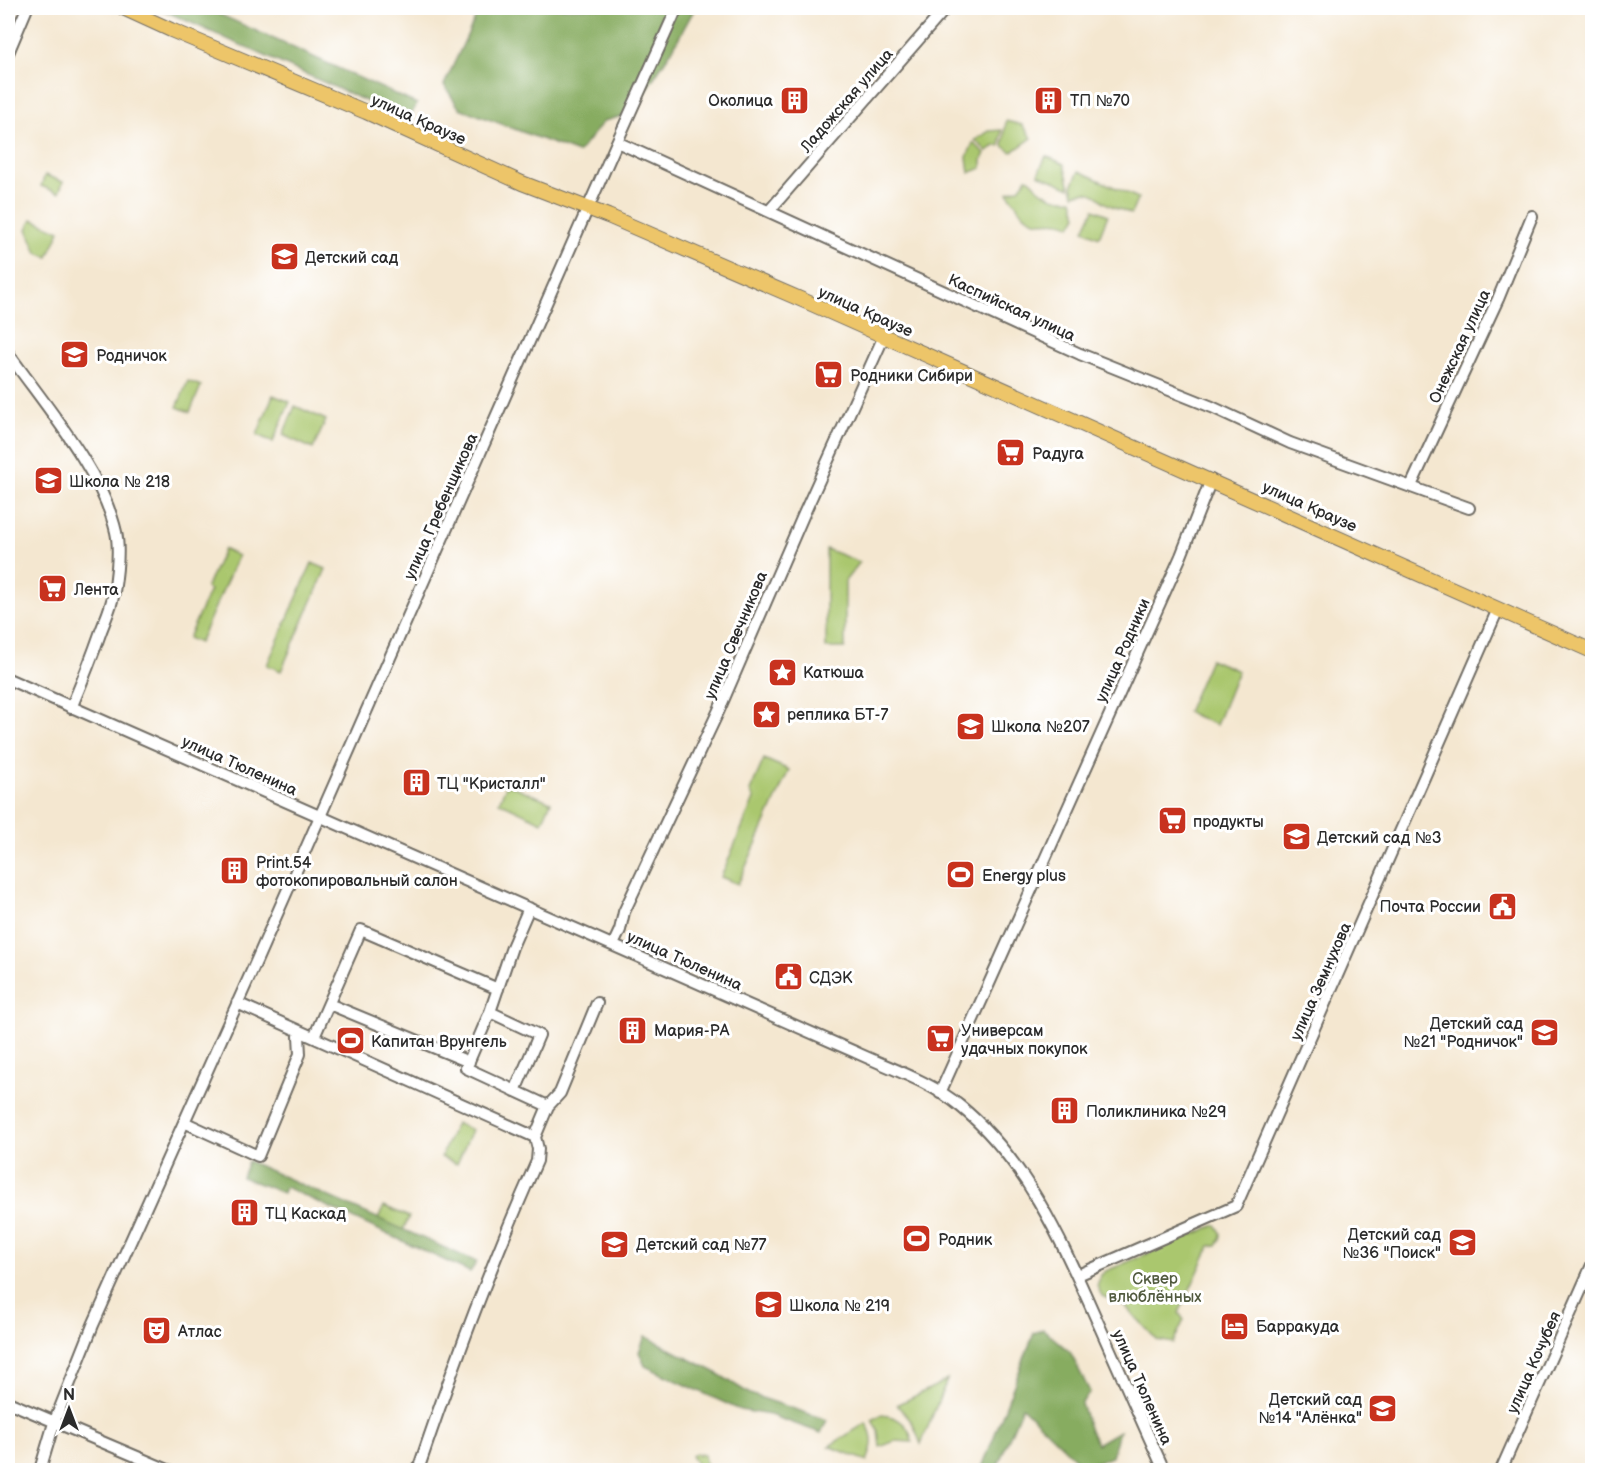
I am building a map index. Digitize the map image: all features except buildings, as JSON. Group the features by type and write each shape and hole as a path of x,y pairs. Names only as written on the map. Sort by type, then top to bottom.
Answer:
{"main road":[{"name":"улица Краузе","path":"123,8 366,112 522,183 619,221 884,336 1046,410 1211,480 1593,651"}],"street":[{"path":"8,53 27,8"},
{"path":"586,209 677,8"},
{"name":"Ладожская улица","path":"769,211 946,8"},
{"name":"Каспийская улица","path":"617,142 1080,354 1212,407 1290,443 1469,508"},
{"name":"улица Гребенщикова","path":"40,1470 54,1423 91,1330 586,209"},
{"name":"Онежская улица","path":"1410,486 1498,299 1532,216"},
{"name":"улица Свечникова","path":"614,945 624,912 719,710 802,516 884,336"},
{"path":"8,352 98,483 109,507 117,534 114,594 71,708"},
{"name":"улица Родники","path":"940,1093 1178,561 1211,480"},
{"name":"улица Земнухова","path":"1078,1275 1236,1206 1498,609"},
{"name":"улица Тюленина","path":"8,679 855,1052 958,1104 987,1129 1023,1175 1078,1275 1164,1470"},
{"path":"529,908 512,947 490,1012 466,1068 548,1106"},
{"path":"314,1037 361,930 498,989"},
{"path":"237,1003 535,1137"},
{"path":"418,1470 461,1349 537,1161 538,1149 535,1137 548,1106 560,1094 597,1003"},
{"path":"329,1004 469,1062"},
{"path":"490,1012 539,1035 515,1091"},
{"path":"184,1122 258,1155 300,1054 299,1036"},
{"name":"улица Кочубея","path":"1501,1470 1593,1265"},
{"path":"8,1402 168,1470"}],"green space":[{"path":"158,8 206,8 417,104 408,120"},
{"path":"480,8 695,8 672,50 630,114 604,121 578,153 459,108 444,85"},
{"path":"1006,121 1022,125 1032,138 1012,152 1003,146"},
{"path":"1002,130 1000,146 987,151 975,140 989,131"},
{"path":"973,143 985,153 982,168 969,173 967,157"},
{"path":"1046,156 1064,164 1070,188 1038,174"},
{"path":"1079,171 1138,198 1131,214 1107,204 1091,193 1074,194 1072,186"},
{"path":"45,175 63,182 59,193 41,186"},
{"path":"1027,178 1050,196 1073,199 1077,216 1071,226 1056,221 1036,221 1023,213 1008,192 1019,188"},
{"path":"1094,209 1108,215 1099,237 1084,230"},
{"path":"32,219 60,231 48,257 37,253 27,229"},
{"path":"188,381 201,386 190,412 177,407"},
{"path":"273,395 290,402 273,442 257,435"},
{"path":"295,406 326,420 313,449 283,435"},
{"path":"224,549 238,556 199,643 188,638 210,590 206,588"},
{"path":"826,549 860,562 845,581 845,648 826,648"},
{"path":"312,563 326,569 281,671 267,665"},
{"path":"1210,659 1238,671 1216,725 1187,712"},
{"path":"764,759 789,770 738,884 721,877 754,799 750,791"},
{"path":"507,784 551,802 542,822 499,802"},
{"path":"456,1123 472,1130 457,1164 441,1157"},
{"path":"248,1161 477,1262 470,1272 285,1187 283,1193 242,1177"},
{"path":"384,1206 409,1217 403,1230 378,1219"},
{"name":"Сквер влюблённых","path":"1216,1225 1221,1233 1220,1240 1217,1245 1210,1246 1179,1313 1184,1320 1173,1343 1157,1340 1126,1307 1102,1296 1097,1286 1101,1275 1106,1271"},
{"path":"1043,1329 1070,1352 1090,1392 1081,1404 1097,1444 1119,1431 1112,1457 1083,1466 1022,1407 996,1470 981,1470 1034,1333"},
{"path":"645,1336 715,1372 750,1394 827,1420 821,1433 770,1415 740,1410 645,1366 639,1352"},
{"path":"947,1380 921,1444 912,1422 897,1405"},
{"path":"881,1415 893,1417 902,1422 909,1431 912,1442 895,1441 880,1447 878,1431 872,1420"},
{"path":"866,1423 872,1442 867,1461 829,1446"},
{"path":"695,1453 698,1456 704,1455 706,1466 704,1470 699,1468 691,1456"}],"place":[{"name":"Околица","path":"794,100"},
{"name":"ТП №70","path":"1049,100"},
{"name":"Детский сад","path":"284,257"},
{"name":"Родничок","path":"75,355"},
{"name":"Родники Сибири","path":"829,375"},
{"name":"Радуга","path":"1011,453"},
{"name":"Школа № 218","path":"48,481"},
{"name":"Лента","path":"53,589"},
{"name":"Катюша","path":"782,672"},
{"name":"реплика БТ-7","path":"766,714"},
{"name":"Школа №207","path":"970,726"},
{"name":"ТЦ \"Кристалл\"","path":"416,783"},
{"name":"продукты","path":"1172,821"},
{"name":"Детский сад №3","path":"1296,837"},
{"name":"Print.54 фотокопировальный салон","path":"235,871"},
{"name":"Energy plus","path":"961,875"},
{"name":"Почта России","path":"1502,906"},
{"name":"СДЭК","path":"788,977"},
{"name":"Мария-РА","path":"633,1030"},
{"name":"Детский сад №21 \"Родничок\"","path":"1544,1032"},
{"name":"Универсам удачных покупок","path":"940,1039"},
{"name":"Капитан Врунгель","path":"350,1041"},
{"name":"Поликлиника №29","path":"1065,1111"},
{"name":"ТЦ Каскад","path":"244,1213"},
{"name":"Родник","path":"917,1239"},
{"name":"Детский сад №36 \"Поиск\"","path":"1462,1243"},
{"name":"Детский сад №77","path":"615,1244"},
{"name":"Школа № 219","path":"768,1305"},
{"name":"Барракуда","path":"1235,1326"},
{"name":"Атлас","path":"157,1331"},
{"name":"Детский сад №14 \"Алёнка\"","path":"1383,1408"}]}
